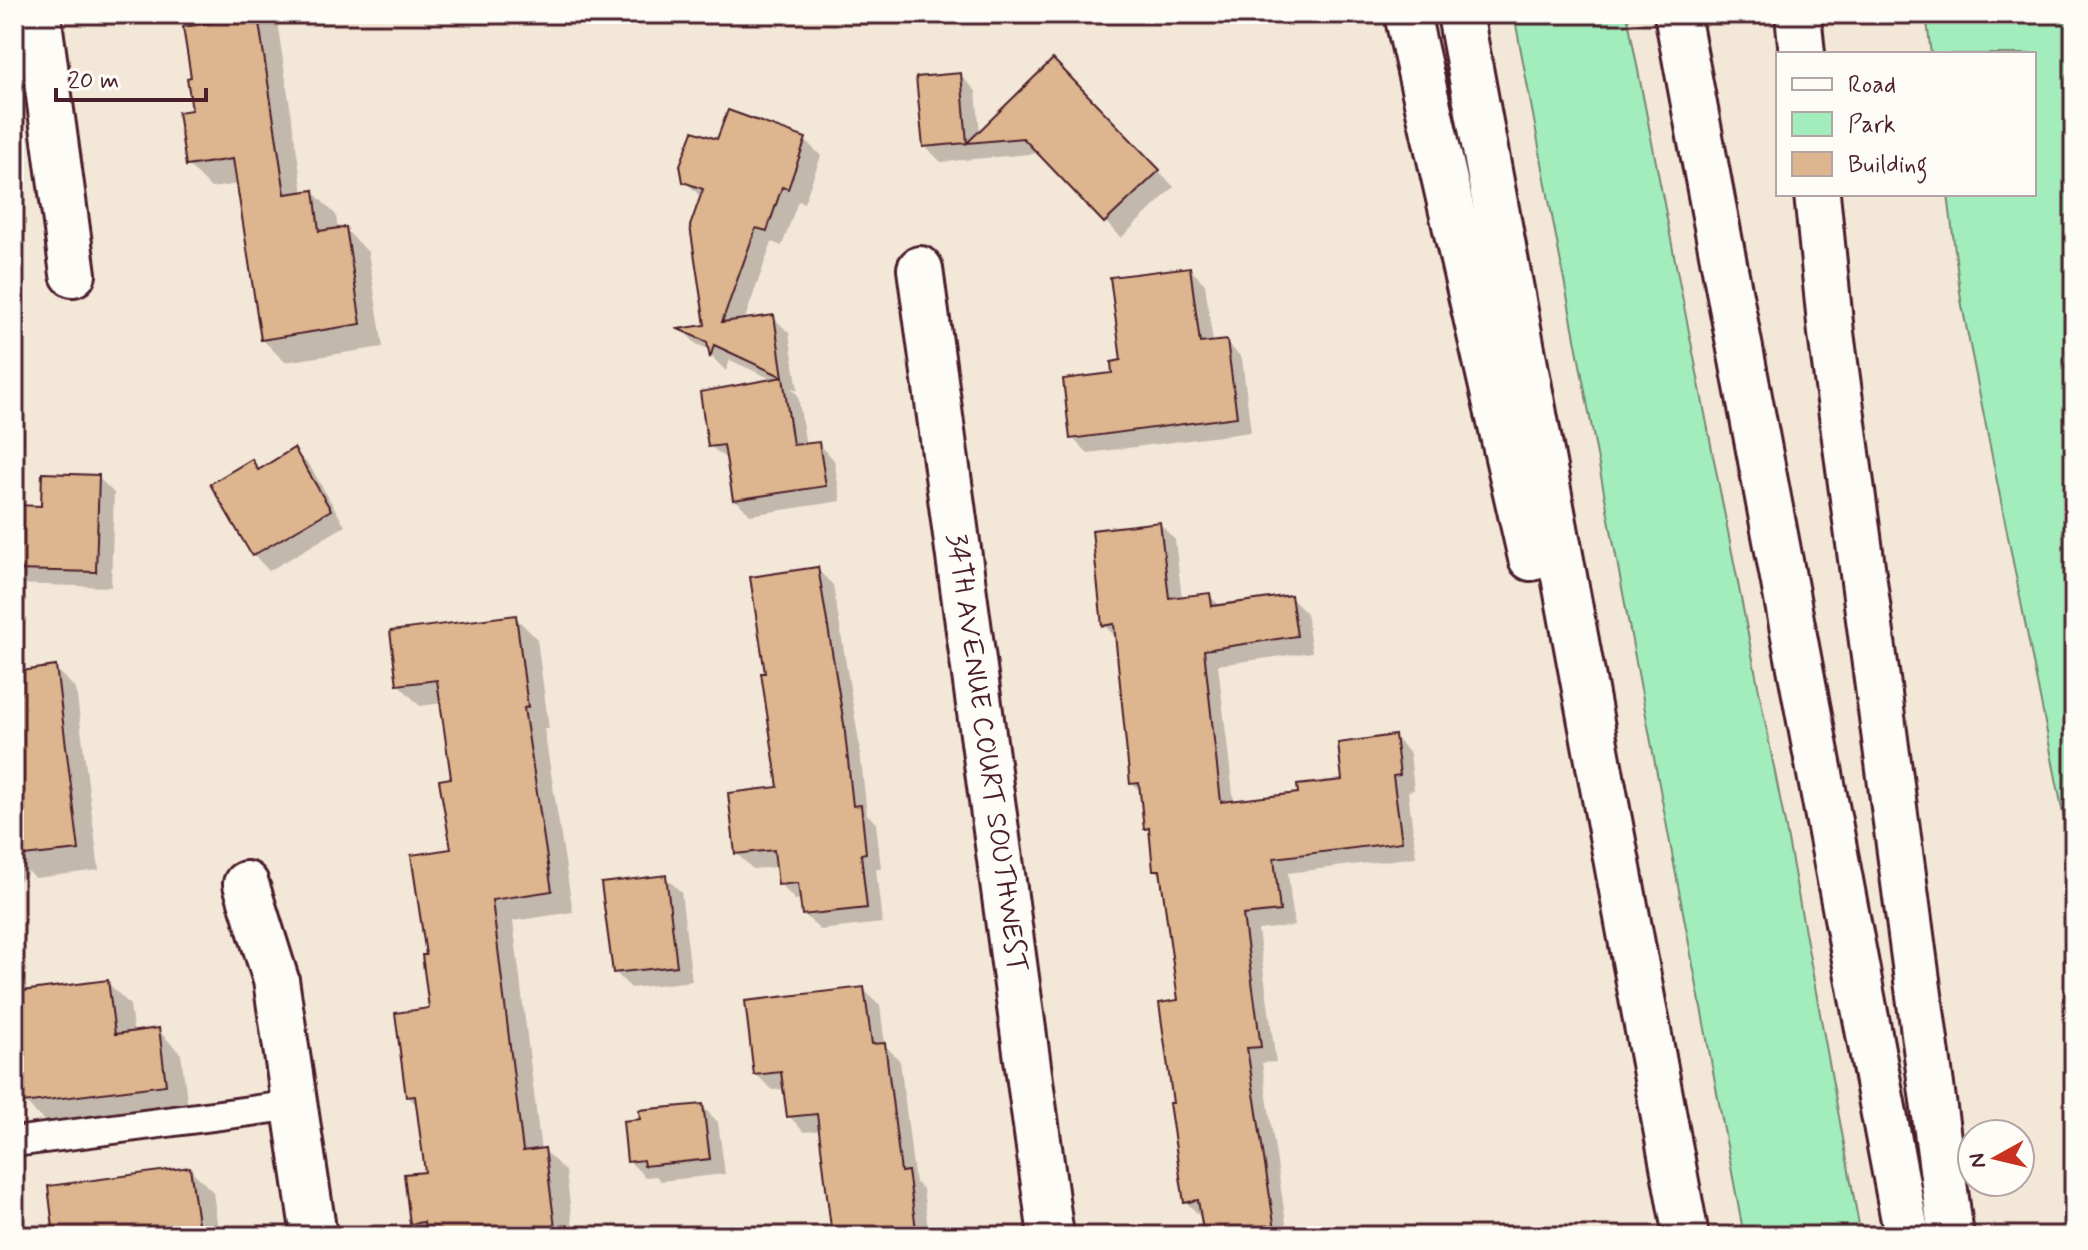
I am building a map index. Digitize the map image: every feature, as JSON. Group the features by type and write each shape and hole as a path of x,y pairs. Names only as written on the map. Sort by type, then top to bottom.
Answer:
{"main road":[{"path":"38,14 73,274"},
{"path":"1407,14 1685,1229"},
{"path":"1460,14 1685,1229"},
{"path":"1677,14 1907,1236"},
{"path":"1798,14 1802,52"},
{"path":"1817,196 1833,349 1951,1236"},
{"name":"34TH AVENUE COURT SOUTHWEST","path":"920,269 1051,1236"},
{"path":"246,884 276,980 314,1236"}],"lane":[{"path":"14,1142 296,1105"}],"green space":[{"path":"1514,14 1627,14 1786,829 1861,1236 1744,1236"},
{"path":"1926,14 2074,14 2074,869 1961,300 1948,196 2036,196 2036,52 1931,52"}],"building":[{"path":"258,16 285,194 314,190 319,231 346,227 361,324 261,340 233,159 186,166 178,112 192,110 187,78 191,77 183,27"},
{"path":"1053,59 1160,170 1104,223 1023,138 923,147 916,77 961,73 967,143"},
{"path":"728,110 806,138 788,189 782,187 767,231 756,228 722,322 774,315 783,377 714,345 710,358 707,342 678,329 705,325 690,226 703,189 683,182 680,165 693,131 717,139"},
{"path":"1190,267 1200,343 1227,340 1237,417 1070,439 1063,379 1112,373 1111,362 1121,360 1110,277"},
{"path":"783,377 793,445 819,442 826,486 733,500 724,445 708,447 700,392"},
{"path":"294,448 331,510 252,556 210,484 252,459 258,470"},
{"path":"42,473 99,475 96,572 14,570 14,505 41,506"},
{"path":"1160,522 1169,598 1210,593 1212,606 1291,595 1297,636 1204,650 1221,802 1298,793 1297,785 1342,780 1338,743 1395,735 1400,775 1393,776 1402,842 1274,858 1280,911 1243,915 1261,1047 1247,1048 1276,1236 1204,1236 1198,1200 1184,1203 1169,1103 1173,1103 1159,1003 1178,1000 1160,870 1153,870 1149,828 1144,829 1139,783 1130,784 1114,624 1102,626 1092,530"},
{"path":"818,567 844,724 853,806 861,805 866,853 861,854 867,908 802,915 798,883 778,885 774,850 735,854 728,793 778,787 750,577"},
{"path":"516,615 528,707 524,708 552,891 492,900 523,1151 545,1148 556,1236 426,1236 424,1222 410,1224 404,1174 425,1172 415,1096 406,1097 395,1013 429,1008 422,955 426,955 411,855 451,849 439,780 451,778 437,680 397,685 390,631"},
{"path":"56,666 79,850 14,857 14,672"},
{"path":"666,875 677,966 613,973 601,883"},
{"path":"108,980 115,1034 159,1028 166,1085 23,1103 14,1030 14,992"},
{"path":"864,987 872,1044 885,1043 901,1172 908,1171 917,1236 832,1236 817,1114 787,1117 781,1072 754,1075 745,1001"},
{"path":"703,1104 710,1159 644,1166 643,1160 627,1162 623,1121 640,1119 639,1110"},
{"path":"190,1167 199,1230 155,1236 54,1236 48,1186"}]}
